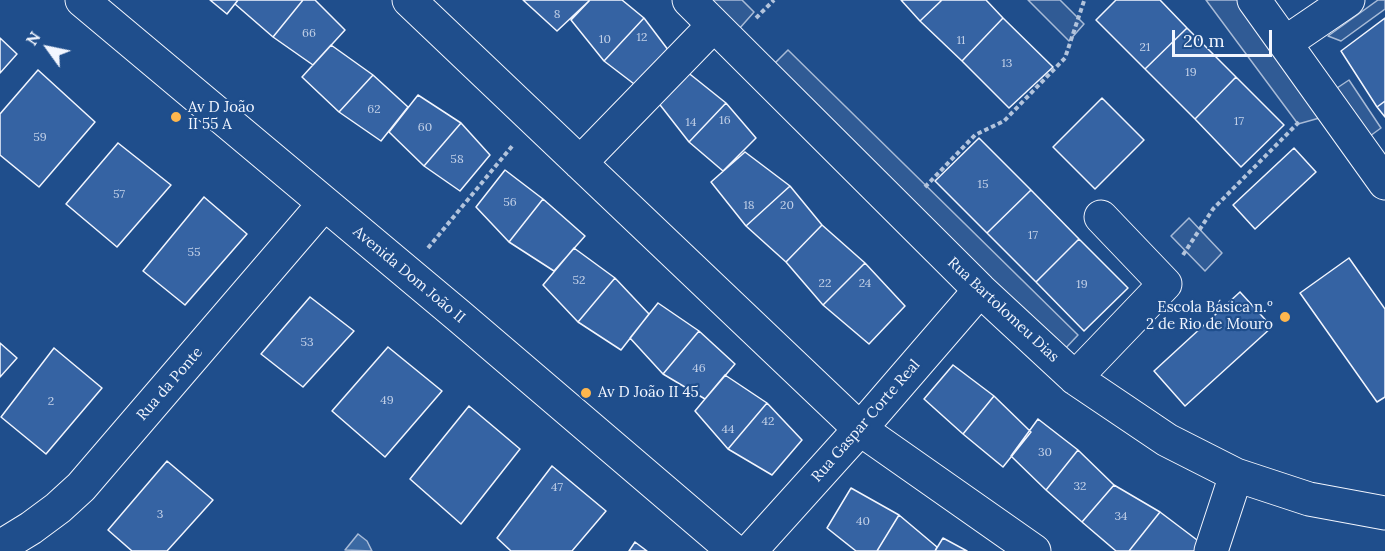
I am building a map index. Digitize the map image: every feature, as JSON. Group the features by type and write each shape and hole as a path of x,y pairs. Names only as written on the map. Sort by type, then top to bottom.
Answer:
{"street":[{"name":"Avenida Dom João II","path":"82,0 734,551"},
{"path":"409,0 860,429 1034,551"},
{"name":"Rua Bartolomeu Dias","path":"689,0 980,290 1075,378 1167,440 1236,475 1309,499 1385,513"},
{"path":"1254,0 1385,183"},
{"path":"1285,43 1348,0"},
{"path":"580,163 714,25"},
{"name":"Rua da Ponte","path":"12,540 58,508 81,487 324,204"},
{"path":"1075,378 1166,284 1101,217"},
{"name":"Rua Gaspar Corte Real","path":"750,551 860,429 980,290"},
{"path":"1211,551 1236,475"}],"path":[{"path":"902,212 975,135 1004,121 1065,58 1084,1"},
{"path":"1166,284 1213,208 1324,98"},
{"path":"407,273 535,119"}],"shaded area":[{"path":"710,0 742,0 754,12 739,29"},
{"path":"1028,0 1060,0 1084,24 1069,41"},
{"path":"1206,0 1240,0 1323,117 1298,124"},
{"path":"1378,0 1385,0 1385,9 1341,41 1328,36"},
{"path":"788,50 1078,335 1062,352 774,64"},
{"path":"1349,80 1381,128 1370,136 1337,88"},
{"path":"1189,218 1222,253 1205,271 1171,236"},
{"path":"358,534 367,541 372,551 345,550"}],"building":[{"path":"210,0 238,0 227,14"},
{"path":"238,0 303,0 273,37 235,4"},
{"path":"303,0 315,0 345,30 313,65 273,37"},
{"path":"523,0 590,0 557,31"},
{"path":"590,0 622,0 644,18 604,61 571,20"},
{"path":"901,0 942,0 920,21"},
{"path":"942,0 986,0 1003,18 962,61 920,21"},
{"path":"1116,0 1160,0 1187,28 1145,69 1096,20"},
{"path":"644,18 675,59 642,90 604,61"},
{"path":"1003,18 1053,67 1009,108 962,61"},
{"path":"1385,18 1385,101 1377,107 1341,51"},
{"path":"1187,28 1236,77 1195,119 1145,69"},
{"path":"0,38 17,54 0,73"},
{"path":"331,45 373,75 339,112 302,77"},
{"path":"38,70 95,122 39,187 0,155 0,114"},
{"path":"686,71 726,103 689,142 657,101"},
{"path":"373,75 408,107 381,141 339,112"},
{"path":"1236,77 1284,125 1241,167 1195,119"},
{"path":"418,95 461,123 424,166 389,132"},
{"path":"1102,98 1144,140 1095,189 1053,147"},
{"path":"1385,101 1385,117 1377,107"},
{"path":"726,103 756,138 723,171 689,142"},
{"path":"461,123 490,155 460,191 424,166"},
{"path":"979,138 1031,190 987,233 935,181"},
{"path":"118,143 171,185 117,247 66,204"},
{"path":"1294,148 1316,172 1255,229 1233,205"},
{"path":"745,152 790,186 746,226 711,182"},
{"path":"505,170 543,199 509,242 476,207"},
{"path":"790,186 822,225 786,262 746,226"},
{"path":"1031,190 1079,239 1036,282 987,233"},
{"path":"204,197 247,234 185,305 143,271"},
{"path":"543,199 585,236 554,271 509,242"},
{"path":"822,225 865,263 823,305 786,262"},
{"path":"1079,239 1128,288 1084,331 1036,282"},
{"path":"574,248 615,278 578,322 543,285"},
{"path":"1349,258 1385,309 1385,397 1377,402 1300,293"},
{"path":"865,263 905,306 869,344 823,305"},
{"path":"615,278 649,314 621,350 578,322"},
{"path":"1240,292 1272,327 1185,406 1154,371"},
{"path":"310,297 354,331 303,387 261,354"},
{"path":"658,303 699,331 663,374 630,338"},
{"path":"699,331 735,364 705,399 663,374"},
{"path":"0,343 17,358 0,377"},
{"path":"388,347 442,391 385,457 332,411"},
{"path":"54,348 102,388 46,454 1,417"},
{"path":"953,365 994,396 963,434 924,399"},
{"path":"725,375 767,403 728,449 695,411"},
{"path":"994,396 1031,432 1003,467 963,434"},
{"path":"767,403 802,440 772,475 728,449"},
{"path":"469,406 520,449 461,524 410,479"},
{"path":"1038,419 1078,450 1046,490 1011,456"},
{"path":"1078,450 1114,485 1082,522 1046,490"},
{"path":"167,461 213,500 167,551 132,551 108,530"},
{"path":"552,466 606,511 572,551 511,551 497,538"},
{"path":"1114,485 1160,512 1129,551 1116,551 1082,522"},
{"path":"851,488 899,515 877,551 856,551 827,528"},
{"path":"1160,512 1205,546 1203,551 1129,551"},
{"path":"899,515 937,547 935,551 877,551"},
{"path":"943,538 967,551 935,551"},
{"path":"635,542 647,551 629,551"}],"place":[{"name":"Av D João II 55 A","path":"176,117"},
{"name":"Escola Básica n.º 2 de Rio de Mouro","path":"1285,317"},
{"name":"Av D João II 45","path":"586,393"}]}
